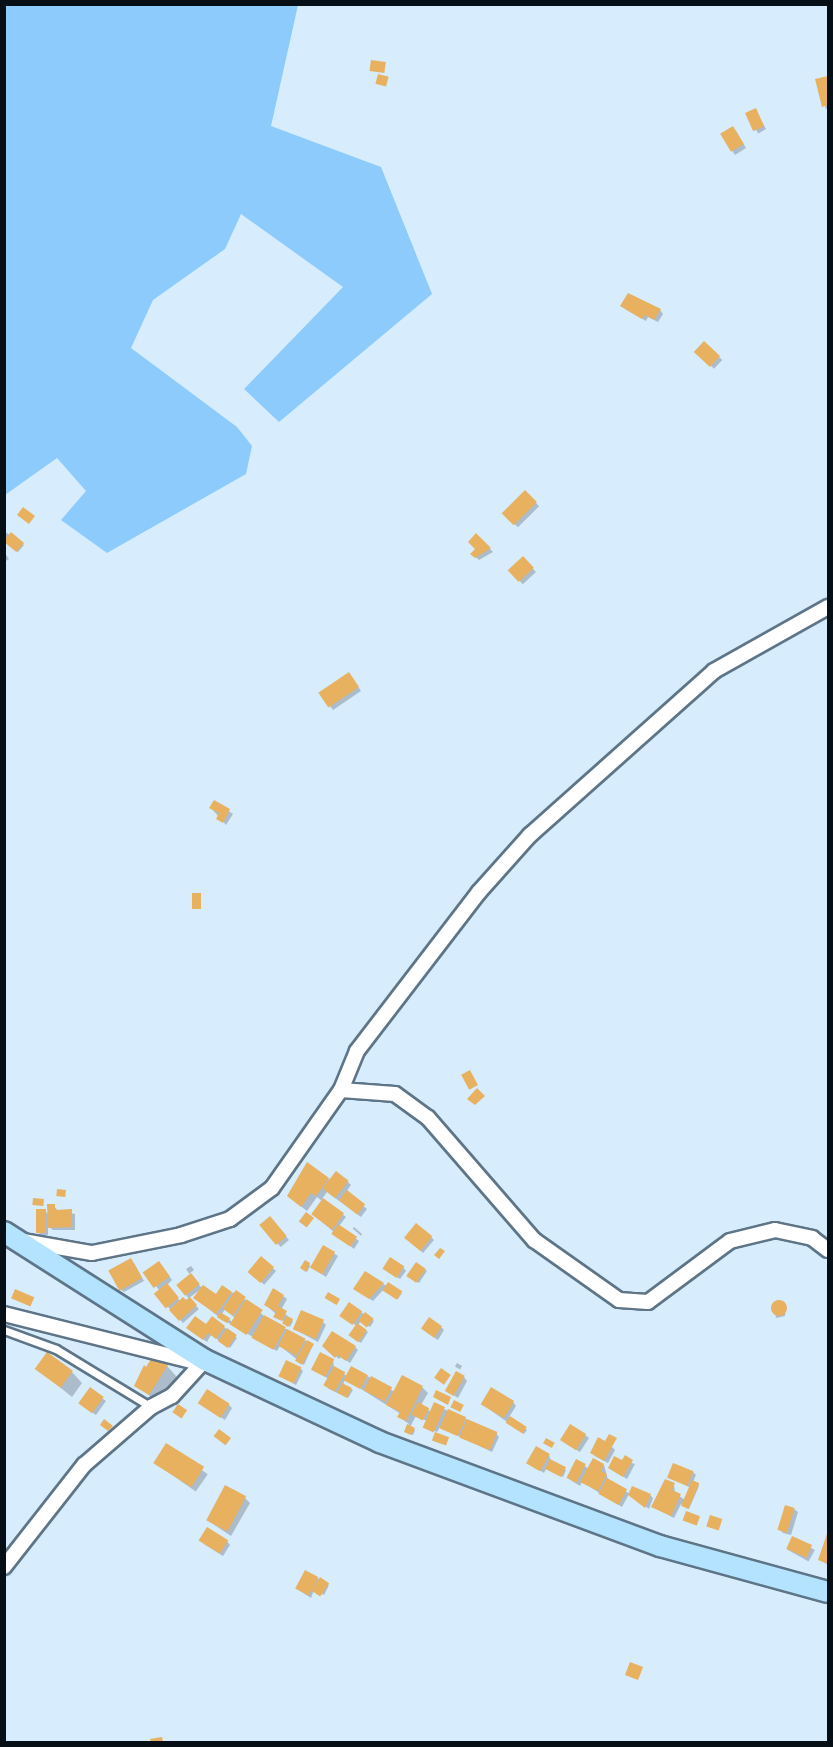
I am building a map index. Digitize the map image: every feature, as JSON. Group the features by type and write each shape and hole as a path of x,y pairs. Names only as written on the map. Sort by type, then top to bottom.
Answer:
{"street":[{"path":"10,1236 92,1253 181,1235 230,1219 272,1188 341,1090 357,1052 479,892 530,835 714,671 779,638 828,607"},
{"path":"341,1090 395,1094 428,1118 534,1239 619,1300 648,1302 730,1242 775,1230 812,1238 828,1250"},
{"path":"10,1236 205,1360 380,1442 660,1546 828,1592"},
{"path":"4,1314 191,1361 205,1360"},
{"path":"4,1567 84,1465 151,1407 172,1396 205,1360"}],"lane":[{"path":"4,1330 56,1349 151,1407"}],"shaded area":[{"path":"5,4 298,5 271,126 381,167 432,294 279,422 244,389 343,287 241,214 225,249 153,300 131,348 237,427 252,446 246,474 107,553 61,520 86,491 57,458 5,495"}],"building":[{"path":"371,60 386,62 384,73 369,71"},
{"path":"378,74 389,77 386,87 375,84"},
{"path":"828,76 828,105 822,107 815,79"},
{"path":"756,108 764,126 753,131 745,113"},
{"path":"733,126 744,144 731,152 720,134"},
{"path":"628,293 661,309 654,320 645,315 642,319 620,306"},
{"path":"704,341 720,356 710,367 694,352"},
{"path":"525,490 537,502 514,525 502,513"},
{"path":"23,507 35,516 29,524 17,515"},
{"path":"11,532 24,543 16,552 4,542"},
{"path":"476,533 491,548 475,558 470,554 475,549 468,542"},
{"path":"523,556 534,568 519,582 508,570"},
{"path":"349,672 359,687 328,708 318,693"},
{"path":"214,800 230,809 223,823 216,819 219,813 209,808"},
{"path":"192,893 201,893 201,909 192,909"},
{"path":"470,1070 478,1085 469,1090 461,1075"},
{"path":"477,1088 485,1096 475,1105 467,1099"},
{"path":"307,1162 329,1178 316,1196 311,1193 301,1207 287,1196"},
{"path":"336,1171 349,1181 335,1198 322,1188"},
{"path":"57,1189 66,1190 65,1197 56,1196"},
{"path":"347,1190 365,1204 357,1214 339,1200"},
{"path":"33,1198 44,1199 43,1206 32,1205"},
{"path":"323,1198 344,1213 332,1229 311,1214"},
{"path":"47,1204 55,1204 55,1210 72,1209 72,1227 48,1228"},
{"path":"36,1209 46,1209 46,1233 36,1233"},
{"path":"306,1212 314,1218 307,1228 299,1222"},
{"path":"270,1216 287,1236 276,1245 259,1225"},
{"path":"416,1223 432,1236 420,1251 404,1238"},
{"path":"338,1224 357,1237 350,1247 331,1234"},
{"path":"323,1245 335,1252 322,1275 310,1268"},
{"path":"440,1248 445,1251 439,1259 434,1255"},
{"path":"261,1256 274,1267 261,1283 248,1272"},
{"path":"390,1257 404,1266 397,1278 382,1269"},
{"path":"131,1258 142,1278 119,1291 108,1271"},
{"path":"305,1260 310,1263 306,1272 300,1268"},
{"path":"159,1261 170,1277 154,1288 143,1272"},
{"path":"416,1262 426,1269 416,1283 406,1276"},
{"path":"365,1271 384,1283 369,1299 353,1289"},
{"path":"191,1273 200,1284 185,1296 176,1285"},
{"path":"388,1282 402,1291 397,1300 383,1290"},
{"path":"167,1283 179,1298 166,1308 154,1294"},
{"path":"203,1285 216,1294 222,1285 232,1292 216,1314 193,1298"},
{"path":"273,1288 284,1295 278,1306 287,1311 282,1321 273,1317 276,1312 264,1305"},
{"path":"15,1289 34,1297 30,1306 11,1298"},
{"path":"236,1290 246,1297 233,1316 223,1309"},
{"path":"328,1292 340,1299 337,1305 324,1298"},
{"path":"183,1297 186,1300 190,1297 197,1305 179,1321 169,1310"},
{"path":"246,1299 263,1310 246,1335 230,1324"},
{"path":"779,1300 785,1302 787,1308 785,1314 779,1316 773,1314 771,1308 773,1302"},
{"path":"349,1302 362,1311 352,1325 339,1316"},
{"path":"301,1310 324,1320 316,1339 293,1329"},
{"path":"220,1312 230,1318 227,1323 217,1317"},
{"path":"365,1312 374,1319 367,1327 358,1321"},
{"path":"264,1315 286,1327 273,1350 251,1338"},
{"path":"195,1316 206,1324 212,1316 225,1326 216,1339 208,1333 203,1340 186,1328"},
{"path":"287,1316 293,1319 288,1327 282,1323"},
{"path":"429,1317 442,1326 434,1338 421,1328"},
{"path":"357,1323 367,1330 358,1342 348,1335"},
{"path":"227,1328 237,1335 228,1348 218,1341"},
{"path":"287,1329 306,1339 297,1356 278,1346"},
{"path":"332,1331 356,1346 346,1361 337,1355 335,1358 322,1346"},
{"path":"307,1340 314,1344 302,1365 295,1361"},
{"path":"47,1352 73,1371 61,1388 35,1369"},
{"path":"320,1352 334,1359 325,1377 311,1370"},
{"path":"153,1356 168,1365 149,1395 134,1386 144,1365 146,1367"},
{"path":"286,1360 301,1367 294,1383 278,1376"},
{"path":"334,1366 345,1372 335,1392 323,1385"},
{"path":"351,1366 368,1375 360,1389 343,1380"},
{"path":"441,1368 451,1375 444,1385 434,1378"},
{"path":"456,1371 465,1376 454,1396 445,1391"},
{"path":"402,1375 423,1386 406,1421 397,1417 400,1412 386,1405"},
{"path":"371,1376 392,1387 385,1401 363,1390"},
{"path":"342,1383 352,1388 347,1398 337,1393"},
{"path":"90,1387 104,1397 92,1413 78,1403"},
{"path":"491,1387 514,1401 504,1418 481,1404"},
{"path":"207,1389 230,1404 220,1418 198,1403"},
{"path":"436,1390 451,1397 448,1405 433,1397"},
{"path":"454,1400 464,1405 460,1412 450,1407"},
{"path":"418,1402 429,1408 423,1421 411,1414"},
{"path":"434,1402 445,1407 434,1432 423,1428"},
{"path":"178,1404 187,1410 182,1418 172,1412"},
{"path":"448,1409 466,1417 458,1436 439,1428"},
{"path":"510,1416 527,1427 522,1434 506,1423"},
{"path":"104,1419 113,1426 108,1431 100,1425"},
{"path":"467,1419 497,1432 490,1450 459,1437"},
{"path":"407,1424 415,1428 411,1435 404,1432"},
{"path":"570,1424 586,1434 576,1450 560,1440"},
{"path":"219,1429 231,1438 226,1445 214,1436"},
{"path":"435,1432 449,1437 446,1446 432,1440"},
{"path":"609,1434 617,1438 604,1461 590,1453 598,1437 605,1441"},
{"path":"546,1438 555,1443 552,1448 543,1443"},
{"path":"166,1443 204,1467 191,1487 153,1463"},
{"path":"536,1446 550,1454 540,1471 526,1463"},
{"path":"625,1455 633,1460 623,1477 608,1468 614,1456 622,1460"},
{"path":"593,1458 604,1464 601,1471 607,1474 598,1491 580,1482"},
{"path":"550,1459 566,1467 561,1477 545,1469"},
{"path":"576,1459 586,1464 576,1483 566,1478"},
{"path":"673,1463 693,1471 687,1486 667,1478"},
{"path":"607,1478 627,1489 618,1505 598,1494"},
{"path":"665,1479 675,1483 672,1490 681,1494 671,1516 651,1507"},
{"path":"692,1480 699,1483 688,1509 681,1506"},
{"path":"225,1485 246,1496 227,1532 206,1520"},
{"path":"632,1486 651,1494 645,1508 628,1495"},
{"path":"785,1505 795,1508 787,1533 777,1530"},
{"path":"686,1511 700,1516 697,1526 683,1520"},
{"path":"710,1515 722,1519 719,1530 706,1526"},
{"path":"207,1527 228,1540 220,1554 199,1541"},
{"path":"828,1531 828,1564 818,1560"},
{"path":"792,1536 812,1545 806,1558 786,1549"},
{"path":"305,1570 318,1577 308,1596 295,1589"},
{"path":"320,1577 329,1583 320,1596 311,1590"},
{"path":"630,1662 643,1667 638,1680 625,1675"},
{"path":"162,1737 163,1742 151,1742 150,1739"}]}
